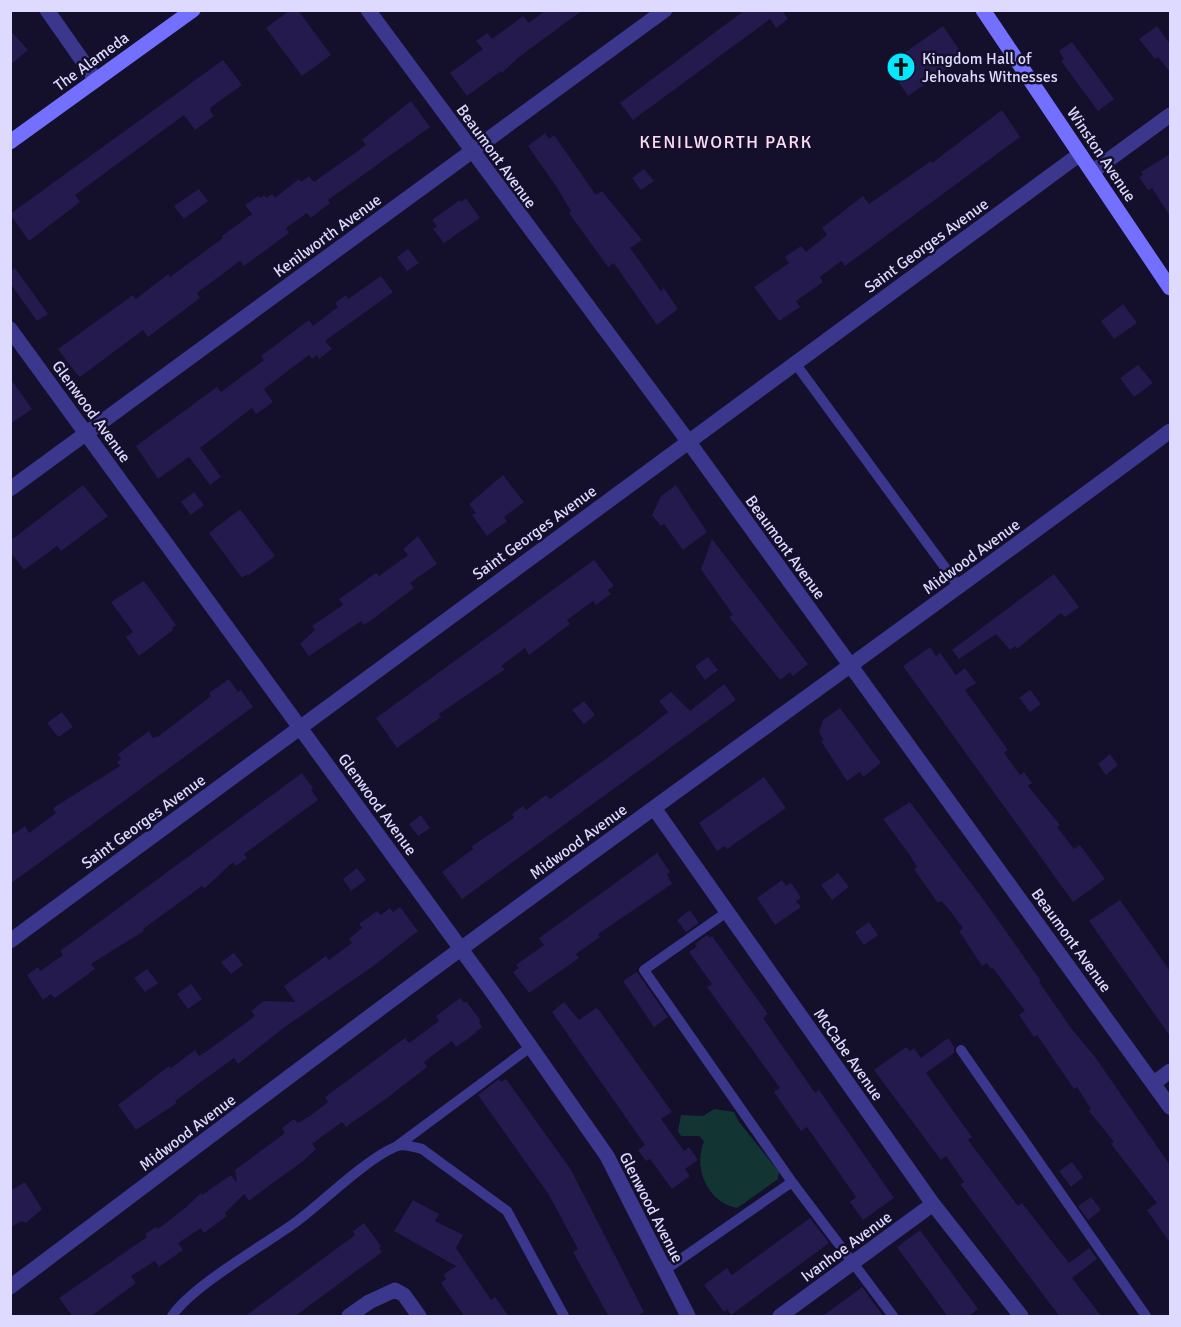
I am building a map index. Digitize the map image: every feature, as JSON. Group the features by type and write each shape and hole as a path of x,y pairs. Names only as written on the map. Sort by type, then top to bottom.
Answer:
{"street":[{"path":"47,10 96,80"},
{"name":"Beaumont Avenue","path":"368,10 687,441 1170,1107"},
{"name":"Kenilworth Avenue","path":"10,489 665,10"},
{"name":"Winston Avenue","path":"982,10 1170,288"},
{"name":"The Alameda","path":"10,142 186,12"},
{"path":"1092,172 1170,115"},
{"name":"Saint Georges Avenue","path":"10,941 1080,154"},
{"name":"Glenwood Avenue","path":"10,329 461,949 607,1156 688,1317"},
{"name":"Midwood Avenue","path":"10,1287 461,949 850,665 960,588 1170,431"},
{"name":"McCabe Avenue","path":"654,808 933,1204 1021,1317"},
{"path":"1154,1083 1170,1071"},
{"name":"Ivanhoe Avenue","path":"780,1317 933,1204"},
{"path":"349,1317 369,1302 395,1290 404,1295 419,1317"}],"lane":[{"path":"795,363 960,588"},
{"path":"727,912 644,970 792,1182 892,1317"},
{"path":"172,1317 180,1305 197,1292 296,1222 529,1048"},
{"path":"961,1050 1146,1317"},
{"path":"397,1146 422,1149 507,1210 564,1317"},
{"path":"665,1270 792,1182"}],"green space":[{"path":"714,1109 734,1112 739,1122 779,1172 778,1179 737,1208 718,1199 705,1182 700,1162 704,1141 699,1136 681,1136 678,1131 681,1115 703,1116"}],"building":[{"path":"290,10 298,10 331,55 302,76 266,28"},
{"path":"546,10 583,10 519,57 502,73 501,71 467,96 450,73 483,49 476,41 487,33 492,39 523,16 529,23"},
{"path":"745,10 782,10 788,19 776,28 770,19 633,120 620,103"},
{"path":"943,26 964,57 908,96 887,65"},
{"path":"1157,26 1170,44 1170,72 1158,57 1155,59 1139,39"},
{"path":"10,30 28,50 10,65"},
{"path":"1072,42 1114,99 1098,111 1061,61 1064,59 1059,51"},
{"path":"223,60 242,85 211,107 210,111 214,116 195,130 184,115 75,195 80,202 29,241 10,214"},
{"path":"411,101 430,127 328,200 330,203 311,218 307,213 286,228 289,233 244,266 240,261 197,293 200,298 148,337 143,330 80,377 75,372 58,349 133,295 136,299 168,274 170,277 223,238 222,236 252,214 245,205 258,196 260,198 264,195 266,198 272,194 275,198 299,179 301,182 309,176 314,182 366,145 362,140"},
{"path":"1002,110 1020,137 845,266 841,261 820,277 823,282 796,301 800,307 779,321 754,287 789,263 785,257 801,246 806,252 827,235 822,228 863,196 869,204 931,161 932,163"},
{"path":"545,133 549,139 554,135 596,195 602,191 642,240 630,248 661,291 664,288 678,309 657,325 614,263 608,267 569,213 571,211 556,186 528,146"},
{"path":"1170,154 1170,216 1152,188 1148,190 1139,177 1143,175 1141,172"},
{"path":"644,169 654,181 641,190 632,178"},
{"path":"199,189 208,201 184,219 174,206"},
{"path":"466,198 480,218 444,243 433,229 437,226 432,220"},
{"path":"408,249 419,263 407,271 397,257"},
{"path":"15,268 48,314 37,321 10,283 10,272"},
{"path":"381,276 393,292 325,341 332,349 319,359 317,355 312,359 309,355 264,389 273,402 256,414 252,408 200,448 221,477 210,485 189,457 158,479 136,446 217,387 221,392 264,360 261,356 309,320 313,326 338,307 335,303 346,295 348,299"},
{"path":"1123,304 1137,323 1114,339 1101,321"},
{"path":"1138,365 1153,383 1134,397 1120,378"},
{"path":"10,378 32,409 10,424"},
{"path":"503,475 524,502 504,517 507,521 487,536 472,515 476,513 469,504"},
{"path":"83,485 108,516 61,551 57,546 24,570 10,552 10,541"},
{"path":"676,485 707,532 683,550 664,524 661,526 652,515 661,496"},
{"path":"194,492 204,505 191,515 181,502"},
{"path":"240,509 275,556 242,578 209,533"},
{"path":"418,536 437,564 410,583 414,588 374,618 364,625 361,621 309,656 300,644 315,630 312,626 343,605 339,599 376,573 379,576 408,555 403,549"},
{"path":"712,539 808,664 793,676 790,672 780,680 729,617 733,615 701,569"},
{"path":"594,560 614,586 608,590 611,594 596,605 593,601 567,620 570,624 529,655 525,648 501,666 505,669 439,714 441,717 397,748 376,718"},
{"path":"1054,574 1079,607 1065,617 1061,613 1017,649 1015,646 1010,650 996,634 959,659 952,650"},
{"path":"144,581 176,625 172,628 173,630 139,656 126,637 133,632 111,602"},
{"path":"930,647 936,656 940,653 956,675 965,668 976,683 965,690 1008,750 1004,753 1020,775 1024,772 1032,783 1028,786 1060,825 1057,827 1074,849 1080,845 1105,879 1073,902 903,666"},
{"path":"708,657 718,670 705,680 695,666"},
{"path":"229,679 238,692 241,690 253,707 10,884 10,836 25,826 29,833 56,813 53,808 120,766 117,762 121,759 118,754 149,731 153,738 159,736 211,696 209,693"},
{"path":"724,684 736,700 462,899 442,872 473,849 472,846 514,818 512,814 523,806 526,810 546,795 550,799 639,735 668,712 659,701 671,692 690,711"},
{"path":"1030,690 1041,704 1030,712 1019,698"},
{"path":"584,701 595,715 584,724 572,710"},
{"path":"840,708 881,763 863,777 860,772 847,781 821,741 824,740 819,732 823,720"},
{"path":"62,712 73,727 58,737 47,723"},
{"path":"1110,754 1118,765 1106,775 1098,764"},
{"path":"302,773 313,788 311,790 318,800 244,854 247,858 236,866 233,862 204,889 202,886 143,929 144,931 91,964 95,969 55,998 51,994 43,1000 27,975 38,967 40,971 63,955 60,951"},
{"path":"764,777 786,808 727,849 725,846 717,851 699,823"},
{"path":"910,802 983,899 1071,1028 1095,1057 1170,1165 1170,1243 1147,1210 1157,1203 1111,1144 1114,1142 1089,1111 1091,1109 1077,1087 1074,1089 1037,1035 1034,1037 1019,1015 1025,1011 993,968 991,969 987,963 982,966 959,931 963,928 941,901 938,903 914,869 917,867 909,854 883,819"},
{"path":"421,815 430,828 418,836 409,824"},
{"path":"657,853 670,872 667,874 672,884 598,934 600,937 576,954 579,958 529,993 513,972 519,968 516,965 544,945 539,938"},
{"path":"357,868 366,880 351,891 343,879"},
{"path":"838,873 849,887 832,900 821,885"},
{"path":"782,880 786,886 791,883 796,890 801,898 796,901 801,907 775,925 757,898"},
{"path":"1120,900 1170,971 1170,1036 1089,921"},
{"path":"400,907 418,931 372,967 286,1026 238,1064 234,1058 175,1101 177,1103 136,1130 118,1105 169,1066 171,1068 195,1050 199,1056 207,1051 255,1016 251,1011 264,1001 295,1002 284,986 326,956 329,960 352,943 349,939 362,928 359,924 377,911 381,915 390,908 393,912"},
{"path":"690,910 699,923 686,932 677,920"},
{"path":"869,922 878,935 864,945 855,932"},
{"path":"707,935 710,938 712,936 768,1014 763,1018 815,1093 819,1090 894,1198 863,1220 850,1202 856,1197 807,1127 801,1131 774,1092 780,1088 707,987 712,984 689,952"},
{"path":"234,953 243,965 231,974 221,962"},
{"path":"147,969 158,983 145,992 134,978"},
{"path":"637,972 668,1017 654,1027 623,981"},
{"path":"191,984 202,999 188,1009 177,994"},
{"path":"460,998 464,1003 466,1001 481,1021 479,1022 482,1027 469,1038 456,1047 452,1041 424,1062 427,1067 387,1098 346,1127 342,1122 312,1144 316,1149 303,1161 249,1201 244,1194 225,1213 227,1216 204,1233 201,1228 178,1243 183,1250 159,1267 155,1261 131,1276 136,1283 90,1317 73,1317 59,1298 147,1237 145,1234 156,1227 158,1229 201,1193 202,1195 231,1175 237,1183 235,1170 285,1133 282,1128 294,1119 298,1123 310,1116 328,1102 325,1097 405,1038 409,1043 439,1021 436,1016"},
{"path":"564,1002 579,1020 596,1008 599,1010 672,1112 661,1119 684,1151 689,1147 698,1160 685,1169 690,1176 672,1189 650,1159 646,1161 638,1150 645,1145 552,1012"},
{"path":"948,1038 954,1047 954,1053 926,1073 972,1137 968,1140 1018,1206 1022,1203 1069,1263 1089,1248 1097,1259 1072,1278 1102,1317 1060,1317 960,1184 964,1182 946,1156 941,1160 874,1070 906,1047 910,1051 914,1048 921,1058"},
{"path":"499,1079 501,1082 506,1079 571,1170 644,1312 636,1317 609,1317 573,1252 578,1249 549,1195 478,1095"},
{"path":"1072,1162 1083,1177 1071,1187 1059,1171"},
{"path":"25,1182 42,1209 26,1223 21,1221 10,1228 10,1191"},
{"path":"1091,1197 1101,1210 1088,1220 1078,1206"},
{"path":"413,1200 439,1214 435,1221 463,1235 456,1248 491,1300 495,1297 509,1317 465,1317 441,1283 446,1279 443,1275 456,1266 394,1231"},
{"path":"810,1218 829,1243 731,1315 727,1309 724,1312 704,1285 727,1268 732,1275"},
{"path":"364,1223 381,1246 379,1248 382,1252 294,1317 244,1317 355,1235 353,1231"},
{"path":"920,1230 978,1309 968,1317 948,1317 897,1247"},
{"path":"862,1287 884,1317 821,1317 857,1291"}],"place":[{"name":"Kingdom Hall of Jehovahs Witnesses","path":"901,67"}],"district":[{"name":"KENILWORTH PARK","path":"726,142"}]}
